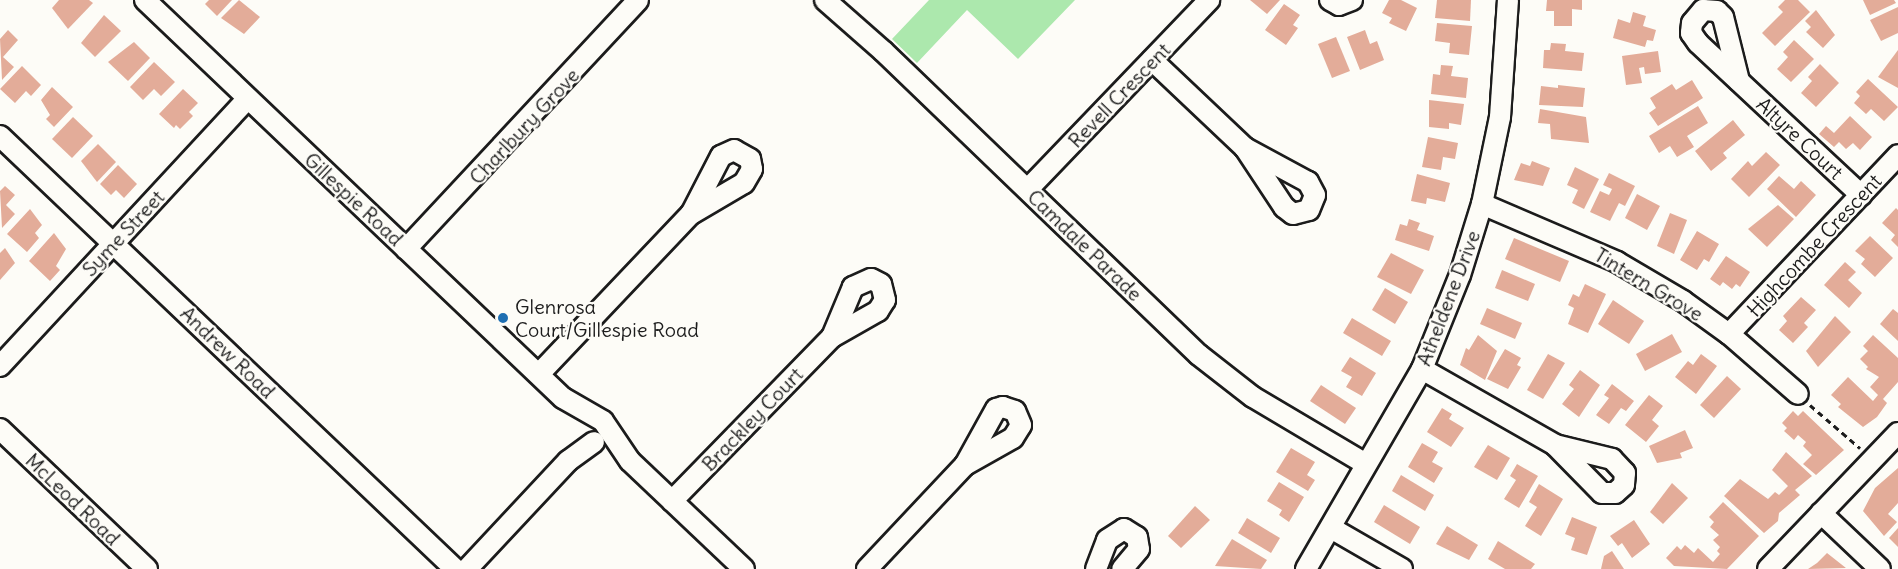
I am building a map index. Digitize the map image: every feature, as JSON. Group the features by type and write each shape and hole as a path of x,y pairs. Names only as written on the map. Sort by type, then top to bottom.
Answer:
{"street":[{"name":"Gillespie Road","path":"145,0 539,374 594,433 630,461 744,569"},
{"name":"Charlbury Grove","path":"406,249 638,0"},
{"name":"Camdale Parade","path":"825,0 1028,189 1224,377 1366,464"},
{"name":"Revell Crescent","path":"1028,189 1209,0"},
{"path":"1330,0 1340,5 1352,0"},
{"name":"Atheldene Drive","path":"1306,569 1422,369 1442,326 1482,204 1500,117 1508,0"},
{"path":"1152,60 1245,148"},
{"name":"Altyre Court","path":"1739,81 1861,195"},
{"name":"Syme Street","path":"0,366 247,99"},
{"name":"Andrew Road","path":"0,136 456,569"},
{"name":"Highcombe Crescent","path":"1729,334 1898,155"},
{"name":"Tintern Grove","path":"1482,204 1617,262 1729,334 1798,394"},
{"path":"539,374 691,214"},
{"name":"Brackley Court","path":"672,501 832,337"},
{"path":"1422,369 1555,445"},
{"name":"McLeod Road","path":"0,429 147,569"},
{"path":"467,569 594,433"},
{"path":"1768,569 1898,433"},
{"path":"867,569 965,465"},
{"path":"1821,513 1880,569"},
{"path":"1331,528 1402,569"},
{"path":"1096,569 1107,540 1124,529 1137,537 1139,549 1122,569"}],"path":[{"path":"1798,394 1872,459"}],"green space":[{"path":"929,0 1075,0 1018,59 967,10 917,63 892,39"}],"building":[{"path":"59,0 89,0 93,3 68,29 52,8"},
{"path":"209,0 232,0 217,16 205,4"},
{"path":"239,0 260,17 244,34 221,18"},
{"path":"1250,0 1280,0 1267,14"},
{"path":"1389,0 1401,0 1417,8 1406,31 1389,23 1392,18 1382,13"},
{"path":"1437,0 1471,0 1470,21 1435,18"},
{"path":"1547,0 1582,0 1582,10 1572,9 1572,26 1554,26 1554,11 1546,11"},
{"path":"1785,0 1798,0 1810,12 1775,46 1762,33 1783,12 1778,7"},
{"path":"1863,0 1894,0 1896,3 1870,15"},
{"path":"1284,4 1300,15 1293,25 1298,28 1286,45 1265,30"},
{"path":"1898,7 1898,33 1881,41 1870,20"},
{"path":"1816,10 1835,35 1823,48 1806,32 1811,27 1805,21"},
{"path":"1633,12 1646,16 1643,26 1656,30 1653,41 1647,40 1645,47 1613,38 1618,19 1630,23"},
{"path":"104,15 121,31 95,57 81,43"},
{"path":"1437,23 1472,26 1469,55 1449,53 1450,43 1435,41"},
{"path":"8,30 18,40 3,57 14,67 2,80 0,39"},
{"path":"1365,30 1370,44 1377,41 1384,60 1360,70 1347,37"},
{"path":"1336,37 1350,71 1332,78 1318,44"},
{"path":"1794,40 1814,59 1791,82 1777,69 1788,57 1783,52"},
{"path":"134,42 150,58 128,81 108,62"},
{"path":"1551,43 1566,44 1565,51 1584,53 1582,71 1543,68 1544,50 1550,50"},
{"path":"1898,50 1898,88 1878,77"},
{"path":"1658,51 1661,72 1645,74 1644,67 1639,68 1642,83 1626,85 1622,56"},
{"path":"154,62 175,82 161,96 154,89 143,100 130,87"},
{"path":"1820,64 1839,83 1816,107 1801,93 1812,81 1808,77"},
{"path":"1441,65 1453,66 1451,76 1468,78 1466,98 1431,94 1433,74 1440,75"},
{"path":"22,66 41,85 31,96 26,91 15,103 0,89"},
{"path":"1868,79 1898,107 1884,121 1871,109 1866,114 1854,103 1860,96 1856,92"},
{"path":"1692,80 1703,98 1658,126 1649,113 1656,108 1650,98 1672,84 1676,90"},
{"path":"1558,85 1585,88 1583,107 1539,105 1541,86 1558,88"},
{"path":"52,87 73,107 54,127 46,119 50,115 41,100"},
{"path":"183,89 198,103 189,112 193,116 180,129 176,125 174,128 159,114"},
{"path":"1429,100 1464,104 1461,125 1449,123 1449,129 1429,127"},
{"path":"1698,106 1708,123 1687,136 1694,147 1677,157 1670,146 1659,153 1649,136"},
{"path":"1540,109 1586,117 1589,143 1551,139 1550,124 1538,123"},
{"path":"1850,116 1872,137 1860,150 1853,143 1846,149 1839,142 1834,147 1819,134 1826,126 1834,133"},
{"path":"73,117 93,136 72,158 52,139"},
{"path":"1733,120 1745,135 1723,153 1727,158 1711,171 1695,151"},
{"path":"1428,137 1458,143 1455,159 1443,157 1441,170 1422,167"},
{"path":"98,144 116,162 97,182 81,161"},
{"path":"1766,152 1780,165 1749,197 1731,179 1748,161 1752,166"},
{"path":"1532,161 1550,168 1543,186 1514,180 1521,163 1530,166"},
{"path":"118,165 137,184 124,198 116,190 111,195 100,184"},
{"path":"1575,167 1599,179 1584,209 1572,203 1578,190 1567,185"},
{"path":"1609,173 1635,186 1625,206 1619,203 1610,221 1590,212 1600,191 1609,195 1612,189 1603,185"},
{"path":"1417,174 1450,183 1445,202 1427,198 1426,204 1411,201"},
{"path":"1779,176 1794,189 1801,181 1816,195 1796,217 1767,189"},
{"path":"5,186 15,195 6,205 15,214 2,228 0,191"},
{"path":"1637,194 1660,206 1647,230 1625,218"},
{"path":"1778,205 1794,219 1767,247 1748,229"},
{"path":"1896,208 1898,210 1898,247 1891,240 1895,235 1882,223"},
{"path":"30,209 42,225 35,233 39,238 27,252 7,234"},
{"path":"1670,213 1687,220 1674,254 1657,246"},
{"path":"1409,219 1420,223 1417,230 1434,236 1429,251 1395,240 1400,224 1407,226"},
{"path":"1697,231 1719,244 1709,262 1704,259 1697,270 1680,260"},
{"path":"54,233 66,249 56,266 60,270 50,281 29,261"},
{"path":"1870,236 1893,258 1875,277 1861,264 1865,259 1855,251"},
{"path":"1514,238 1569,261 1560,282 1505,259"},
{"path":"5,248 15,263 0,280 0,253"},
{"path":"1391,253 1424,270 1411,294 1377,277"},
{"path":"1726,256 1750,272 1740,287 1736,284 1732,289 1723,282 1720,286 1710,279"},
{"path":"1845,262 1856,272 1848,280 1862,293 1849,308 1824,285"},
{"path":"1502,270 1535,284 1528,301 1495,288"},
{"path":"1585,284 1606,294 1588,333 1568,324 1574,308 1568,305 1573,294 1579,297"},
{"path":"1385,288 1408,302 1395,324 1372,310"},
{"path":"1801,297 1816,310 1804,323 1808,327 1793,343 1779,330 1787,321 1783,316"},
{"path":"1613,300 1644,321 1629,344 1598,324"},
{"path":"1487,308 1522,323 1515,339 1480,324"},
{"path":"1893,309 1898,313 1898,341 1880,324"},
{"path":"1835,316 1851,332 1818,367 1806,351"},
{"path":"1352,318 1391,341 1382,356 1343,333"},
{"path":"1672,334 1682,352 1645,371 1636,354"},
{"path":"1478,335 1497,351 1485,380 1460,365 1466,348 1469,350"},
{"path":"1873,335 1898,358 1898,382 1883,399 1887,403 1877,417 1863,427 1838,407 1841,404 1831,395 1848,377 1873,401 1878,395 1870,387 1879,377 1866,369 1868,367 1860,359 1868,351 1863,346"},
{"path":"1505,349 1521,358 1517,365 1521,367 1508,389 1487,379"},
{"path":"1548,354 1565,363 1543,399 1527,390"},
{"path":"1701,354 1717,366 1696,394 1675,377 1688,361 1693,365"},
{"path":"1350,357 1376,373 1362,396 1346,387 1352,377 1341,371"},
{"path":"1580,370 1600,385 1579,417 1562,404 1574,389 1569,385"},
{"path":"1727,376 1741,389 1714,418 1700,405"},
{"path":"1612,384 1634,401 1626,411 1621,408 1609,424 1596,415 1609,398 1604,395"},
{"path":"1321,385 1356,408 1345,424 1310,401"},
{"path":"1649,395 1663,406 1652,420 1659,426 1646,442 1625,425"},
{"path":"1442,408 1452,414 1449,419 1464,428 1451,447 1427,432"},
{"path":"1793,411 1798,416 1803,411 1844,450 1816,475 1803,464 1812,455 1803,446 1806,442 1798,435 1794,440 1784,431 1787,428 1782,423"},
{"path":"1685,430 1693,448 1680,453 1682,458 1657,463 1649,446"},
{"path":"1422,443 1438,452 1432,462 1443,468 1434,483 1408,467"},
{"path":"1488,445 1510,458 1497,480 1474,467"},
{"path":"1291,448 1315,462 1307,475 1315,480 1308,491 1276,472"},
{"path":"1786,452 1812,476 1795,490 1800,495 1779,513 1778,521 1764,533 1724,496 1740,479 1768,499 1775,492 1779,495 1788,486 1772,470"},
{"path":"1517,464 1538,476 1519,508 1504,499 1516,480 1510,476"},
{"path":"1898,468 1898,503 1888,514 1897,522 1884,536 1863,511 1875,488"},
{"path":"1401,475 1434,495 1425,511 1392,491"},
{"path":"1279,482 1304,497 1289,522 1279,515 1282,510 1267,501"},
{"path":"1672,483 1688,498 1663,524 1650,512"},
{"path":"1539,484 1563,499 1541,536 1525,526 1537,507 1529,502"},
{"path":"1723,502 1759,536 1727,569 1674,566 1666,558 1677,546 1681,550 1685,545 1694,553 1698,548 1713,562 1720,554 1717,551 1720,547 1713,540 1719,535 1710,527 1714,522 1709,517"},
{"path":"1384,505 1420,527 1410,544 1374,522"},
{"path":"1195,506 1210,520 1181,548 1168,536"},
{"path":"1572,517 1597,527 1587,555 1571,550 1575,538 1565,534"},
{"path":"1247,518 1280,538 1271,553 1238,533"},
{"path":"1634,520 1650,544 1632,558 1622,543 1618,546 1610,536"},
{"path":"1447,526 1478,545 1469,560 1436,544"},
{"path":"1898,528 1898,547 1889,538"},
{"path":"1232,539 1267,560 1261,569 1215,566"},
{"path":"1498,541 1535,564 1531,569 1505,569 1488,559"},
{"path":"1612,551 1624,569 1601,569 1604,556"},
{"path":"1827,553 1846,568 1808,569 1817,563"}],"place":[{"name":"Glenrosa Court/Gillespie Road","path":"503,318"}]}
